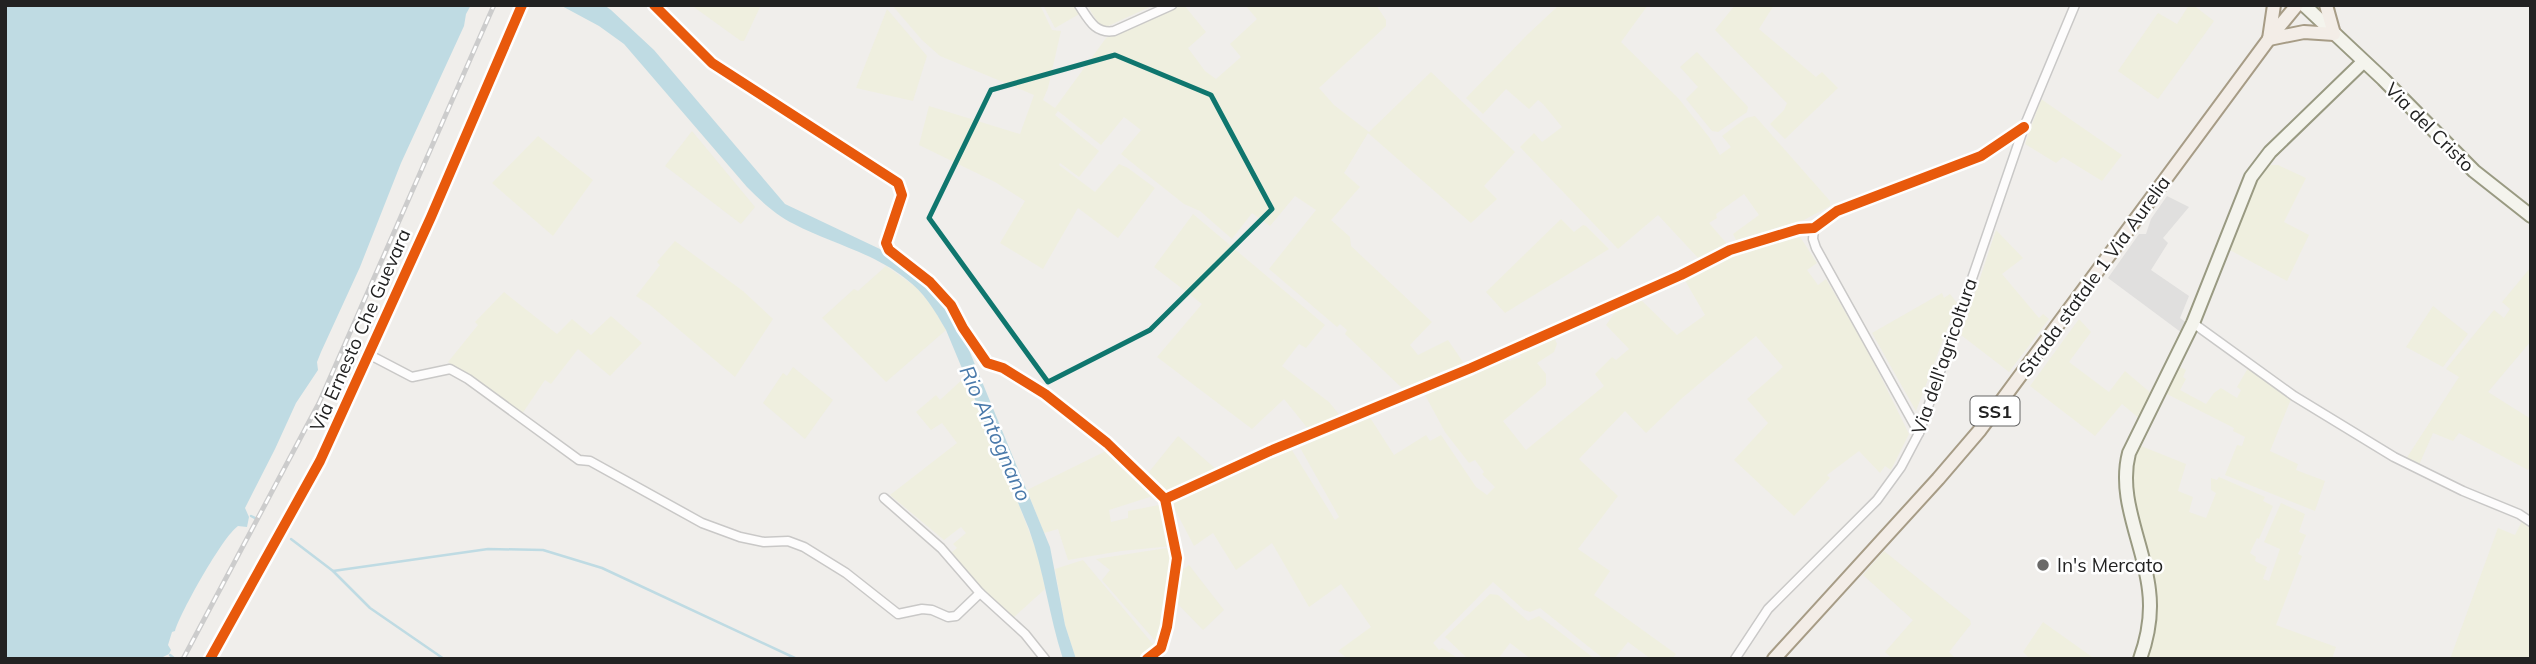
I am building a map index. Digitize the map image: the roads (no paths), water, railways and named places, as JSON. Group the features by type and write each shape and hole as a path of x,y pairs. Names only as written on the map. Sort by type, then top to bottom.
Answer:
{"main road":[{"path":"2274,5 2269,39 2304,32 2334,34 2326,5"},
{"name":"SS1","path":"2269,39 2297,5"},
{"name":"Strada statale 1 Via Aurelia","path":"1774,659 1980,430 2269,39"}],"street":[{"name":"Via Ernesto Che Guevara","path":"210,659 320,461 522,5"},
{"path":"653,5 712,63 898,183 902,195 886,243 889,250 930,282 951,305 987,363 1003,368 1045,394 1107,443 1166,499 1177,558 1167,627 1161,648 1147,659"},
{"path":"1079,5 1096,29 1105,32 1114,31 1172,5"},
{"name":"Via dell'agricoltura","path":"1735,659 1768,609 1877,500 1901,467 1919,433 2024,127 2075,5"},
{"name":"Via del Cristo","path":"2304,5 2383,79 2474,171 2531,216"},
{"path":"2140,659 2146,642 2149,589 2125,488 2125,469 2136,438 2193,323 2251,177 2259,165 2363,62"},
{"path":"1166,499 1270,451 1471,368 1681,275 1730,250 1799,229 1814,228 1838,211 1981,156 2024,127"},
{"path":"1814,228 1816,248 1919,433"},
{"path":"2193,323 2294,396 2395,457 2531,522"},
{"path":"368,354 412,377 450,369 468,379 579,460 590,461 702,523 740,537 764,542 788,541 804,547 846,573 898,614 922,609 948,617 956,615 980,593"},
{"path":"884,498 941,548 980,593 1026,634 1045,659"}],"water":[{"path":"5,5 471,5 321,352 317,362 318,370 296,403 245,508 249,517 247,527 238,526 213,559 175,631 172,632 168,645 171,650 169,654 159,659 5,659"},
{"name":"Rio Antognano","path":"560,5 604,5 611,10 654,50 785,204 882,250 928,282 942,299 953,315 969,350 1050,547 1065,625 1076,659 1063,659 1029,529 946,330 924,296 906,279 880,262 808,231 769,207 747,187 624,44 599,26"}],"waterway":[{"path":"251,516 257,519"},
{"path":"291,539 333,571 370,608 444,659"},
{"path":"333,571 488,549 543,550 602,568 797,659"},
{"path":"170,655 175,659"}],"railway":[{"path":"183,659 319,403 494,5"}],"place":[{"name":"In's Mercato","path":"2043,565"}]}
